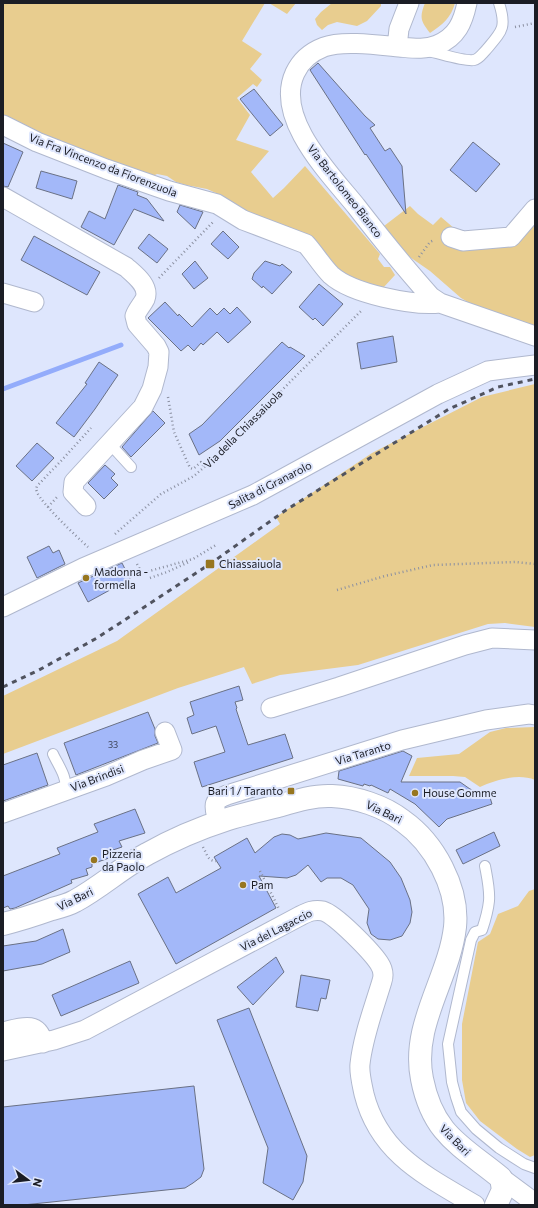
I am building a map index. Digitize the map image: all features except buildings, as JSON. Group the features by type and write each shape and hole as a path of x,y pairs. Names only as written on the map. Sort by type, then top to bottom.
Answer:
{"street":[{"path":"397,46 399,29 409,3"},
{"name":"Via Bartolomeo Bianco","path":"467,3 460,25 453,36 437,45 418,49 397,46 344,44 323,47 308,56 299,66 293,79 290,95 292,106 298,127 316,157 381,239 431,297 440,303 535,336"},
{"name":"Via Fra Vincenzo da Fiorenzuola","path":"3,125 37,142 106,169 169,191 209,201 255,226 306,244 331,275 342,282 377,296 423,304 440,303"},
{"path":"6,203 126,267 137,278 146,292 145,299 135,316 136,321 159,352 157,371 147,401 110,444 74,482 73,492 86,506"},
{"path":"451,236 463,241 511,237 535,209"},
{"path":"3,293 34,302"},
{"name":"Salita di Granarolo","path":"3,607 83,568 253,495 438,394 488,371 535,365"},
{"path":"271,708 339,688 471,643 492,638 535,640"},
{"name":"Via Taranto","path":"218,822 215,806 216,802 221,797 402,740 486,720 529,714 535,715"},
{"name":"Via Brindisi","path":"3,813 106,776 143,760 172,750 165,732"},
{"name":"Via Bari","path":"3,924 28,918 74,902 96,889 145,855 218,822 320,796 332,796 357,800 382,809 404,821 425,841 433,852 447,878 455,912 455,926 452,941 442,978 427,1015 423,1031 420,1060 422,1082 430,1108 442,1129 462,1149 501,1178"},
{"name":"Via del Lagaccio","path":"3,1051 43,1043 85,1030 308,912 316,910 327,912 341,922 380,964 384,976 362,1049 360,1066 361,1078 368,1108 382,1135 391,1147 418,1170 475,1205"},
{"path":"3,1032 25,1027 32,1028 37,1030 41,1035 43,1043"},
{"path":"501,1178 535,1203"},
{"path":"496,1205 502,1190 501,1178"}],"lane":[{"path":"418,49 474,60 478,59 498,36 502,29 503,21 499,3"},
{"path":"110,444 131,467"},
{"path":"53,754 64,777 66,786 65,790"},
{"path":"485,866 489,891 487,913 482,930 475,932 470,944 448,1044 452,1082 461,1112 476,1128 499,1148 524,1164 535,1168"}],"path":[{"path":"502,29 535,23"},
{"path":"146,292 226,209"},
{"path":"409,272 430,242 441,237 451,236"},
{"name":"Via della Chiassaiuola","path":"112,536 161,494 194,476 224,450 294,377 377,296"},
{"path":"157,371 162,373 165,378 173,429 190,468 193,469 201,462 204,468"},
{"path":"150,578 167,572 193,559 216,545"},
{"path":"129,549 142,573 193,559"},
{"path":"337,590 385,576 433,565 515,562 535,564"},
{"path":"201,842 209,860 213,862 217,861"},
{"path":"260,871 287,923"}],"shaded area":[{"path":"3,3 265,3 242,41 262,54 250,69 262,80 257,87 253,84 237,98 250,115 236,140 269,151 251,172 273,198 305,166 380,254 378,259 384,267 390,267 395,275 383,288 377,292 253,222 216,193 207,189 176,182 167,176 157,174 149,178 3,120"},
{"path":"269,3 296,3 287,14"},
{"path":"332,3 381,3 381,6 367,21 357,26 337,22 328,25 322,30 317,25 315,19"},
{"path":"425,3 455,3 446,21 430,33 422,19 422,12"},
{"path":"535,200 535,328 483,311 461,298 430,271 404,253 384,226 410,206 433,225 441,217 462,235 509,230"},
{"path":"535,384 535,627 505,623 488,624 358,665 280,675 252,684 244,667 178,688 3,754 3,696 117,641 280,524 276,517 372,453 482,397"},
{"path":"535,727 535,780 514,777 480,787 465,777 409,776 417,758 459,754 490,732 506,728"},
{"path":"535,889 535,1155 530,1157 480,1121 466,1103 462,1080 462,1024 478,942 490,934 498,914 518,906 529,891"}],"waterway":[{"path":"3,389 121,345"}],"railway":[{"path":"3,687 39,670 97,638 210,564 286,510 449,409 498,387 535,379"}],"place":[{"name":"Chiassaiuola","path":"210,564"},
{"name":"Madonna - formella","path":"86,578"},
{"name":"Bari 1 / Taranto","path":"291,791"},
{"name":"House Gomme","path":"415,793"},
{"name":"Pizzeria da Paolo","path":"94,860"},
{"name":"Pam","path":"243,885"}]}
